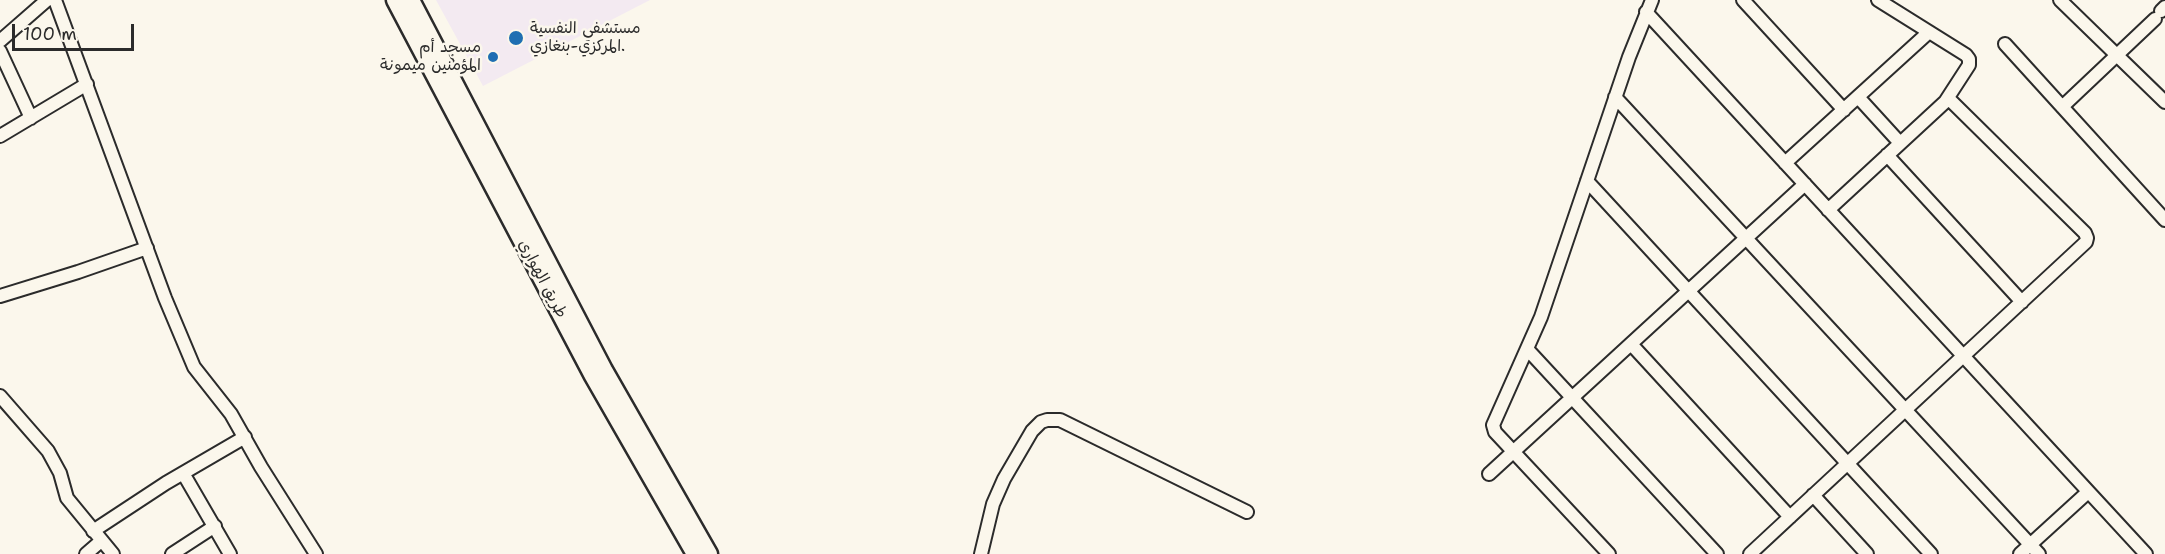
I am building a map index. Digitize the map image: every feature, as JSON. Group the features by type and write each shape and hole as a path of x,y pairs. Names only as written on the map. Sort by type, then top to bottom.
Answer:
{"highway":[{"name":"طريق الهواري","path":"395,0 695,554"},
{"name":"طريق الهواري","path":"411,0 599,373 709,554"}],"street":[{"path":"0,41 47,0"},
{"path":"55,0 165,298 194,367 231,414 261,467 316,554"},
{"path":"1601,551 1495,432 1493,425 1528,350 1549,296 1615,97 1652,0"},
{"path":"1743,0 1844,110"},
{"path":"1828,210 1948,98 1969,64 1966,55 1878,0"},
{"path":"2061,0 2165,102"},
{"path":"1646,12 2146,554"},
{"path":"2062,107 2160,12"},
{"path":"1785,163 1929,32"},
{"path":"2005,44 2165,220"},
{"path":"0,51 31,118"},
{"path":"0,136 87,84"},
{"path":"1615,97 2034,549"},
{"path":"1858,97 1900,143"},
{"path":"1750,554 2085,243 2087,236 1948,98"},
{"path":"1887,155 2022,302"},
{"path":"1587,181 1931,554"},
{"path":"1490,474 1805,184"},
{"path":"1,293 88,269 147,249"},
{"path":"1631,344 1790,517"},
{"path":"1528,350 1717,554"},
{"path":"0,396 48,451 60,473 67,498 113,554"},
{"path":"981,554 993,504 1004,479 1032,431 1047,420 1060,420 1247,512"},
{"path":"86,554 97,536 183,473 245,437"},
{"path":"183,473 230,554"},
{"path":"2020,554 2034,549 2088,492"},
{"path":"1813,495 1867,554"},
{"path":"172,554 215,526"}],"shaded area":[{"name":"مستشفي النفسية المركزي-بنغازي.","path":"436,0 650,0 483,86"}],"place":[{"name":"مستشفي النفسية المركزي-بنغازي.","path":"516,38"},
{"name":"مسجد أم المؤمنين ميمونة","path":"493,57"}]}
